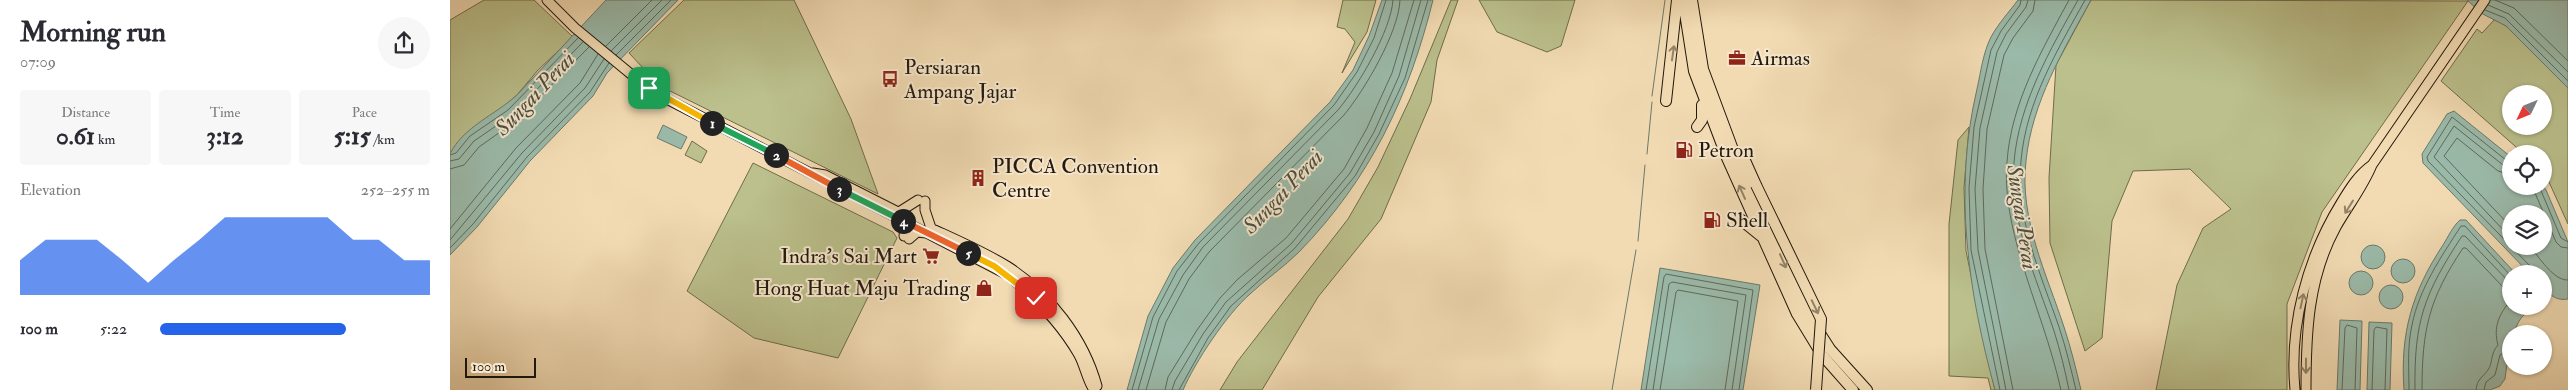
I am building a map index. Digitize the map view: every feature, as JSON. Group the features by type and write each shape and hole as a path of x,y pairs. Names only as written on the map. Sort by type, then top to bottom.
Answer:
{"highway":[{"path":"1666,101 1677,0"},
{"path":"1683,0 1689,46 1726,158 1808,333 1822,355 1853,390"},
{"path":"1692,0 1704,90 1702,120 1697,127"},
{"path":"1704,90 1756,185 1821,319 1816,390"},
{"path":"1704,90 1805,310 1830,349 1867,390"},
{"path":"1740,219 1762,236"}],"main road":[{"path":"547,0 575,28 661,96 810,172 823,182 899,215 994,266 1036,298 1070,341 1094,390"},
{"path":"2306,390 2306,332 2315,279 2336,228 2367,178 2372,164 2485,0"},
{"path":"2295,390 2293,372 2296,327 2306,280 2327,226 2359,174 2372,164"},
{"path":"899,215 921,201 930,231"},
{"path":"899,215 905,228 906,238 917,232 930,231 992,257 1026,279 1063,318 1081,343 1093,370 1098,390"}],"green space":[{"path":"484,0 534,0 573,37 538,70 517,95 450,154 450,20"},
{"path":"684,0 794,0 851,119 878,194 660,86 629,53"},
{"path":"1343,0 1376,0 1367,32 1342,73 1355,42 1345,29 1337,27"},
{"path":"1451,0 1458,0 1437,60 1431,102 1381,219 1318,297 1262,390 1220,390 1237,362 1348,219 1378,167 1410,99"},
{"path":"1479,0 1575,0 1561,46 1547,52 1497,32"},
{"path":"2091,0 2468,1 2322,212 2287,304 2287,390 2156,390 2177,285 2203,228 2231,209 2190,169 2133,171 2112,221 2102,338 2085,351 2050,243 2049,178 2056,65"},
{"path":"2495,19 2506,26 2568,88 2568,224 2552,189 2552,145 2514,145 2502,135 2552,135 2552,85 2502,85 2502,135 2441,81 2477,29 2482,33"},
{"path":"1969,127 1964,188 1966,251 1995,390 1991,390 1988,378 1949,376 1949,224 1958,140"},
{"path":"692,141 707,151 701,163 685,155"},
{"path":"753,163 893,232 897,238 838,358 754,338 687,291"}],"water":[{"name":"Sungai Perai","path":"606,0 678,0 607,73 593,96 530,161 477,227 450,255 450,154 463,136 517,95"},
{"name":"Sungai Perai","path":"1382,0 1433,0 1412,70 1399,103 1384,135 1366,166 1347,195 1299,252 1250,294 1222,326 1203,353 1183,390 1127,390 1148,316 1173,268 1195,240 1330,102 1353,70 1369,36"},
{"name":"Sungai Perai","path":"2018,0 2091,0 2050,78 2042,98 2029,139 2025,182 2030,225 2067,335 2081,390 1995,390 1985,353 1971,278 1965,203 1970,127 1982,62 1988,43 1997,27"},
{"path":"2467,0 2568,0 2568,88 2506,26 2481,13"},
{"path":"2454,111 2502,150 2502,195 2548,195 2568,242 2568,299 2557,299 2552,295 2552,265 2521,265 2512,255 2552,255 2552,205 2502,205 2502,245 2423,163 2422,154 2447,114"},
{"path":"663,125 687,137 681,149 657,138"},
{"path":"2460,220 2466,220 2508,265 2502,265 2502,315 2524,315 2517,325 2502,325 2502,375 2506,375 2505,379 2500,386 2490,390 2404,390 2404,350 2410,314 2423,279 2453,228"},
{"path":"2373,245 2381,249 2385,257 2381,265 2373,269 2365,265 2361,257 2365,249"},
{"path":"2403,259 2411,263 2415,271 2411,279 2403,283 2395,279 2391,271 2395,263"},
{"path":"1660,268 1760,285 1743,390 1641,390"},
{"path":"2361,271 2366,272 2372,278 2372,288 2366,294 2361,295 2356,294 2350,288 2349,283 2350,278 2356,272"},
{"path":"2391,285 2399,289 2403,297 2399,305 2391,309 2383,305 2379,297 2383,289"},
{"path":"2340,320 2362,321 2360,390 2337,390"},
{"path":"2369,322 2392,323 2390,390 2367,390"}],"waterway":[{"path":"1652,96 1665,0"},
{"path":"1647,154 1652,102"},
{"path":"1638,241 1645,165"},
{"path":"1612,390 1636,250"}],"place":[{"name":"Airmas","path":"1737,58"},
{"name":"Persiaran Ampang Jajar","path":"890,79"},
{"name":"Petron","path":"1684,150"},
{"name":"PICCA Convention Centre","path":"978,178"},
{"name":"Shell","path":"1712,220"},
{"name":"Indra's Sai Mart","path":"931,256"},
{"name":"Hong Huat Maju Trading","path":"984,288"}],"route":[{"path":"649,88 724,129 810,172 823,182 994,266 1036,298"}]}
